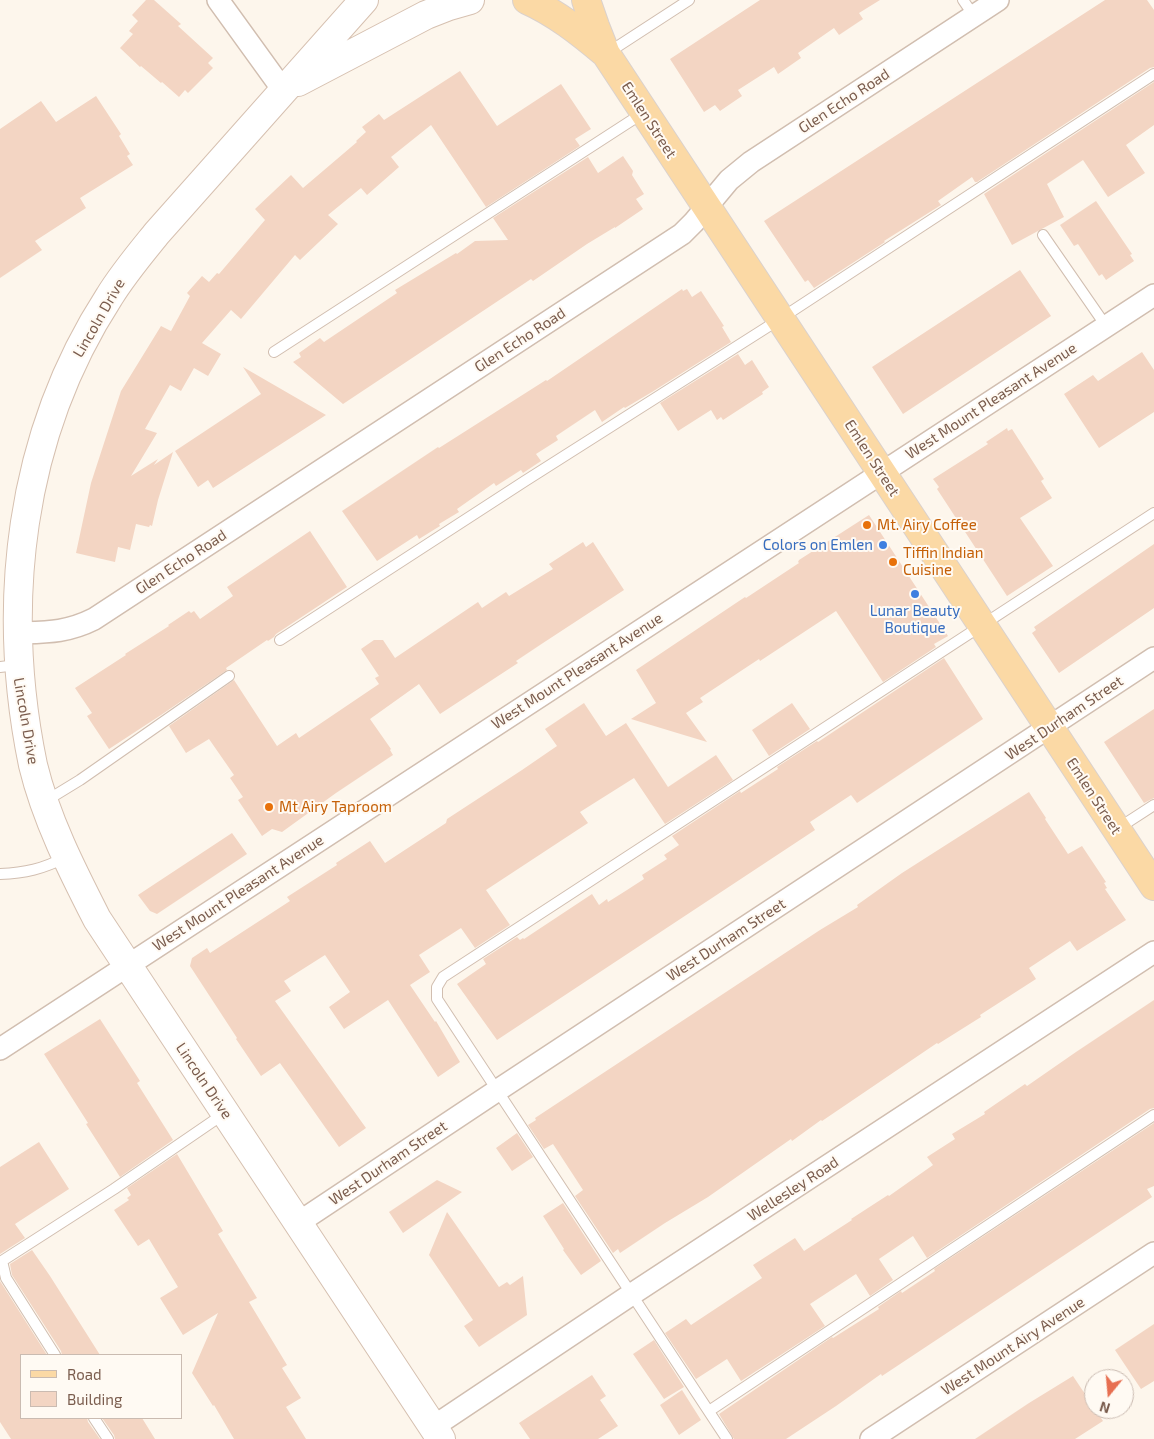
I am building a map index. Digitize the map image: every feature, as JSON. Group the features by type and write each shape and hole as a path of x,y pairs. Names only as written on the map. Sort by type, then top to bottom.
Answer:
{"main road":[{"name":"Lincoln Drive","path":"364,0 175,212 131,265 86,334 50,415 38,451 21,534 17,572 16,633 8,666 21,700 34,766 44,802 75,875 98,919 437,1433"},
{"path":"283,90 426,15 470,0"},
{"name":"Emlen Street","path":"527,0 562,19 606,54"},
{"name":"Emlen Street","path":"586,0 606,54 1154,886"}],"street":[{"path":"218,0 283,90"},
{"name":"Glen Echo Road","path":"16,633 56,632 82,625 94,619 682,234 729,180 751,162 969,8 998,0"},
{"name":"West Mount Pleasant Avenue","path":"0,1049 1154,294"},
{"name":"West Durham Street","path":"298,1223 1154,658"},
{"name":"Wellesley Road","path":"437,1433 632,1294 1154,952"},
{"name":"West Mount Airy Avenue","path":"871,1439 1154,1253"}],"lane":[{"path":"606,54 689,0"},
{"path":"280,640 780,319 1154,74"},
{"path":"274,352 644,112"},
{"path":"1043,235 1106,326"},
{"path":"727,1439 437,999 437,987 444,977 1154,512"},
{"path":"44,802 80,780 229,676"},
{"path":"1116,829 1154,805"},
{"path":"0,874 18,874 38,870 67,857"},
{"path":"54,1354 6,1278 2,1261 114,1189 226,1113"},
{"path":"709,1411 1154,1115"},
{"path":"95,1419 108,1439"}],"building":[{"path":"146,0 154,0 181,24 178,26 213,58 208,63 213,68 188,93 185,90 179,97 162,82 140,67 120,48 133,34 129,31 138,21 132,15"},
{"path":"760,0 880,0 859,13 863,19 839,35 834,28 798,53 801,58 778,74 774,67 738,90 742,96 720,111 715,105 704,112 670,59"},
{"path":"1105,0 1147,0 1154,10 1154,67 977,182 972,177 938,201 941,205 814,288 808,280 805,282 764,221"},
{"path":"460,71 497,126 561,84 591,129 575,139 580,146 486,207 431,125 391,157 399,167 367,195 361,188 328,215 338,224 300,260 295,255 241,319 231,310 202,343 221,354 208,376 194,368 181,391 170,385 145,429 157,433 131,476 158,459 154,465 173,452 152,526 136,524 130,550 118,547 115,562 76,553 91,483 121,391 161,326 171,331 190,296 187,293 202,276 209,282 217,273 219,274 265,220 255,209 291,175 303,188 357,142 366,132 362,127 379,114 384,120"},
{"path":"1154,82 1154,125 1126,145 1145,173 1108,197 1083,160 1047,184 1064,217 1012,245 984,194"},
{"path":"96,96 121,134 119,136 130,154 127,156 133,165 80,198 86,208 35,241 42,250 0,278 0,129 41,101 56,122"},
{"path":"623,156 644,194 636,199 643,209 533,281 531,279 343,404 293,362 301,357 299,353 320,338 324,342 397,293 395,290 457,254 475,241 508,240 493,218 588,157 598,173"},
{"path":"1096,201 1132,254 1130,255 1134,261 1106,280 1102,274 1099,276 1078,244 1074,246 1060,225"},
{"path":"1020,270 1051,316 903,414 872,367"},
{"path":"682,289 683,291 687,289 692,297 701,291 724,326 722,327 731,342 602,422 595,410 556,436 558,440 536,454 541,461 523,473 521,470 496,486 494,483 457,509 459,512 439,524 440,526 419,539 417,535 377,561 342,511 438,447 547,381"},
{"path":"1142,352 1154,370 1154,412 1099,448 1064,394 1093,375 1098,381"},
{"path":"738,354 745,365 752,360 769,387 762,392 763,394 723,420 721,417 717,420 711,410 678,431 660,403"},
{"path":"243,367 326,415 213,488 208,480 198,487 175,451 261,394"},
{"path":"1007,428 1008,431 1012,429 1044,479 1041,481 1052,498 1020,518 1053,566 1007,596 937,489 939,487 933,479 988,444 986,442"},
{"path":"869,515 948,636 934,644 936,647 883,682 836,611 700,698 703,702 686,713 707,742 631,719 656,703 636,670"},
{"path":"310,531 347,587 109,749 87,716 92,713 75,688 189,611 191,613 194,611 200,619 233,596 227,587"},
{"path":"583,542 586,547 593,542 624,590 440,714 419,684 370,719 391,749 393,755 282,832 272,829 262,836 238,800 243,797 230,778 234,775 209,739 186,753 169,726 234,680 277,746 296,733 299,738 379,684 375,678 379,676 361,649 374,640 383,640 395,658 478,602 482,608 506,592 509,596 553,569 549,564"},
{"path":"1154,544 1154,608 1059,673 1032,633 1036,630 1034,627"},
{"path":"944,658 983,719 857,803 851,795 810,822 815,830 497,1040 457,984 486,964 483,959 517,937 520,940 524,939 592,894 599,905 607,899 608,902 644,879 642,875 667,859 664,855 679,845 672,836 740,791 741,793 778,769 777,767"},
{"path":"584,703 606,736 626,723 668,787 716,755 733,780 665,824 634,778 580,812 588,823 486,890 510,925 475,948 461,928 419,955 430,972 410,985 436,1021 460,1062 438,1077 388,1000 344,1029 329,1007 350,992 325,955 284,981 291,991 275,1001 366,1128 339,1147 280,1063 261,1076 190,966 192,958 207,948 210,953 290,901 287,897 370,841 385,863 446,823 447,819 557,746 545,729"},
{"path":"792,703 810,729 769,756 752,730"},
{"path":"1154,709 1154,798 1144,803 1104,742"},
{"path":"1029,792 1068,854 1082,846 1106,882 1104,883 1107,888 1105,889 1126,920 1077,951 1070,941 1029,968 1036,979 980,1015 981,1017 937,1043 792,1141 791,1139 708,1197 620,1253 618,1249 613,1253 575,1196 583,1190 553,1144 544,1149 528,1125 536,1120 535,1118 820,930 858,907 857,905 902,873"},
{"path":"232,833 247,854 157,914 150,911 138,895"},
{"path":"1154,1000 1154,1108 927,1258 913,1236 879,1259 893,1280 870,1296 856,1274 810,1304 825,1326 741,1381 727,1359 696,1379 665,1333 686,1319 691,1325 762,1278 753,1265 795,1238 804,1251 889,1196 933,1165 927,1157 955,1139 952,1134 985,1114 984,1112 1025,1084 1027,1086"},
{"path":"100,1019 140,1081 137,1083 173,1140 120,1177 44,1054"},
{"path":"1154,1123 1154,1186 1147,1189 1152,1197 882,1376 881,1374 786,1439 734,1439 719,1414 832,1337 879,1309 878,1307 901,1291 902,1293 935,1271 934,1269"},
{"path":"517,1133 533,1157 512,1171 496,1148"},
{"path":"39,1142 69,1189 15,1224 25,1238 0,1254 0,1167"},
{"path":"177,1154 223,1231 218,1234 257,1298 249,1302 287,1365 282,1368 301,1398 286,1407 306,1439 234,1439 192,1373 218,1313 183,1335 160,1298 178,1287 149,1239 138,1246 114,1210 129,1200 127,1198 131,1195 127,1188"},
{"path":"437,1180 462,1192 403,1233 389,1212"},
{"path":"563,1203 601,1261 581,1275 563,1250 543,1216"},
{"path":"447,1212 499,1287 507,1282 510,1285 523,1276 527,1315 479,1347 464,1326 473,1320 429,1255"},
{"path":"32,1250 99,1354 62,1354 12,1275 10,1264"},
{"path":"0,1281 46,1354 20,1354 20,1419 87,1419 100,1439 11,1439 0,1422"},
{"path":"1154,1324 1154,1381 1141,1389 1134,1378 1134,1369 1128,1369 1115,1350"},
{"path":"654,1340 684,1387 664,1399 633,1354"},
{"path":"592,1375 606,1396 600,1400 618,1426 598,1439 530,1439 519,1423"},
{"path":"1073,1376 1084,1392 1084,1419 1102,1419 1103,1421 1075,1439 975,1439"},
{"path":"682,1390 701,1420 679,1435 660,1405"},
{"path":"103,1419 143,1419 155,1439 115,1439"}],"place":[{"name":"Mt. Airy Coffee","path":"867,525"},
{"name":"Colors on Emlen","path":"883,545"},
{"name":"Tiffin Indian Cuisine","path":"893,562"},
{"name":"Lunar Beauty Boutique","path":"915,594"},
{"name":"Mt Airy Taproom","path":"269,807"}]}
